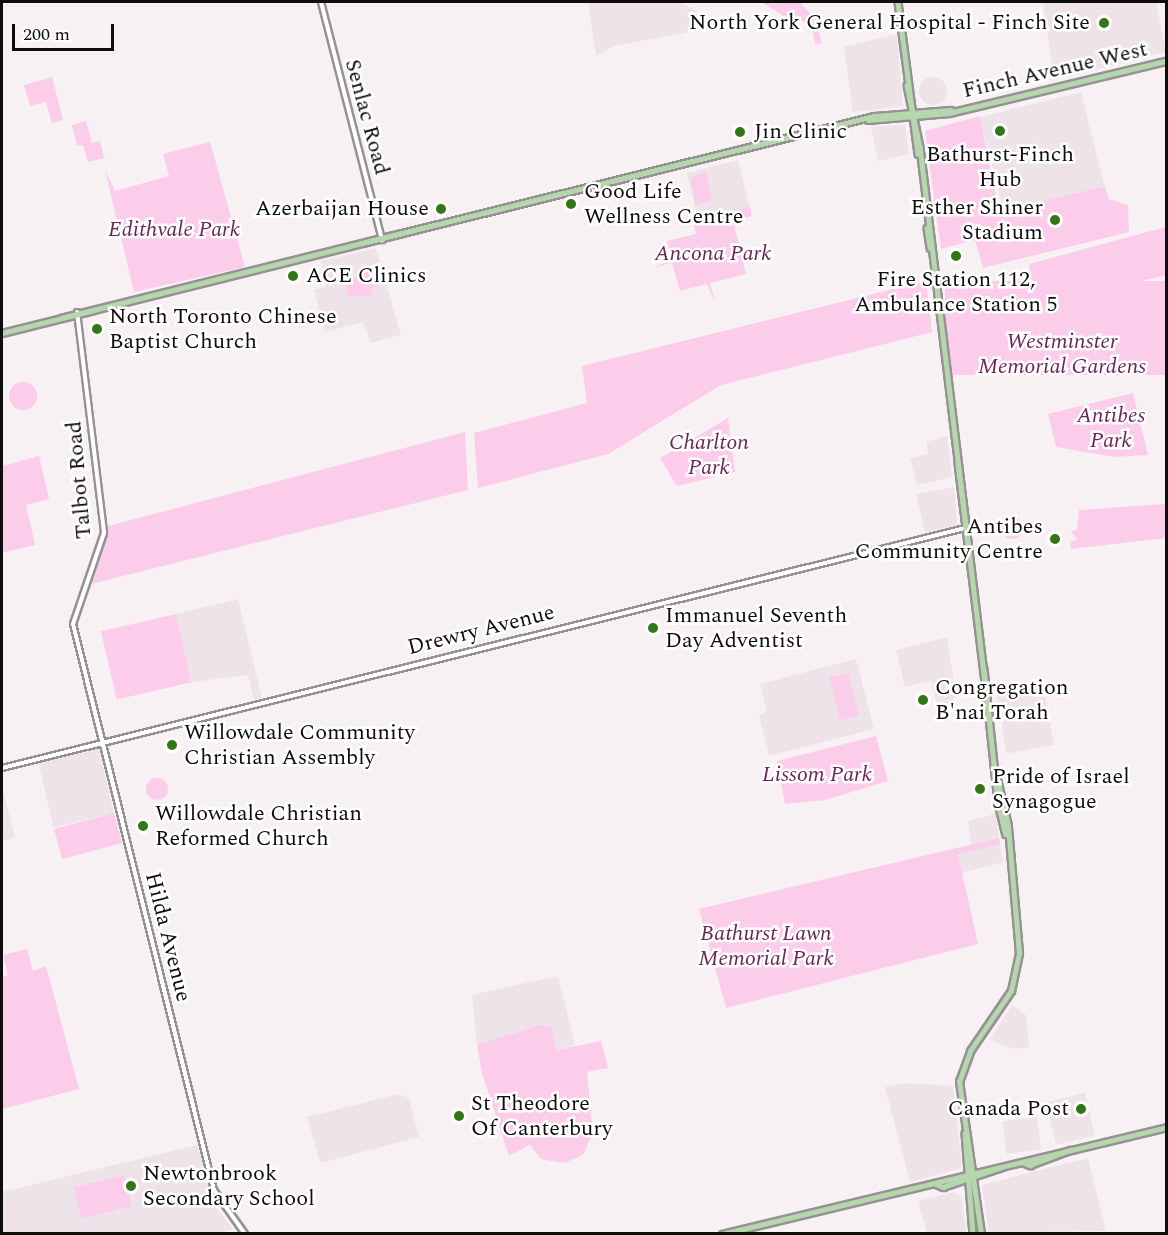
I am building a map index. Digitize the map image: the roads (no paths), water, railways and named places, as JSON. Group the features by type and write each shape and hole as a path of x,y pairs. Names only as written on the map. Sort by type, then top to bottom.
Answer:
{"main road":[{"path":"898,2 958,463 969,527 969,551 1006,834 1019,970 963,1067 959,1087 981,1233"},
{"name":"Finch Avenue West","path":"2,333 865,120 951,110 1167,61"},
{"path":"958,463 962,528 969,551"},
{"path":"936,1184 973,1170 1002,1167 1167,1127"},
{"path":"965,1133 966,1172 973,1233"},
{"path":"722,1233 936,1184 967,1181 1002,1167"}],"street":[{"name":"Senlac Road","path":"321,2 381,238"},
{"name":"Talbot Road","path":"77,314 104,534 76,610 77,640"},
{"name":"Drewry Avenue","path":"2,768 969,527"},
{"name":"Hilda Avenue","path":"77,640 214,1190 245,1233"}],"place":[{"name":"North York General Hospital - Finch Site","path":"1104,23"},
{"name":"Bathurst-Finch Hub","path":"1000,131"},
{"name":"Jin Clinic","path":"740,132"},
{"name":"Good Life Wellness Centre","path":"571,204"},
{"name":"Azerbaijan House","path":"441,209"},
{"name":"Esther Shiner Stadium","path":"1055,220"},
{"name":"Fire Station 112, Ambulance Station 5","path":"956,256"},
{"name":"ACE Clinics","path":"293,276"},
{"name":"North Toronto Chinese Baptist Church","path":"97,329"},
{"name":"Antibes Community Centre","path":"1055,539"},
{"name":"Immanuel Seventh Day Adventist","path":"653,628"},
{"name":"Congregation B'nai Torah","path":"923,700"},
{"name":"Willowdale Community Christian Assembly","path":"172,745"},
{"name":"Pride of Israel Synagogue","path":"980,789"},
{"name":"Willowdale Christian Reformed Church","path":"143,826"},
{"name":"Canada Post","path":"1081,1109"},
{"name":"St Theodore Of Canterbury","path":"459,1116"},
{"name":"Newtonbrook Secondary School","path":"131,1186"}],"park label":[{"name":"Edithvale Park","path":"174,230"},
{"name":"Ancona Park","path":"713,254"},
{"name":"Westminster Memorial Gardens","path":"1062,354"},
{"name":"Antibes Park","path":"1111,428"},
{"name":"Charlton Park","path":"709,455"},
{"name":"Lissom Park","path":"817,775"},
{"name":"Bathurst Lawn Memorial Park","path":"766,946"}]}
